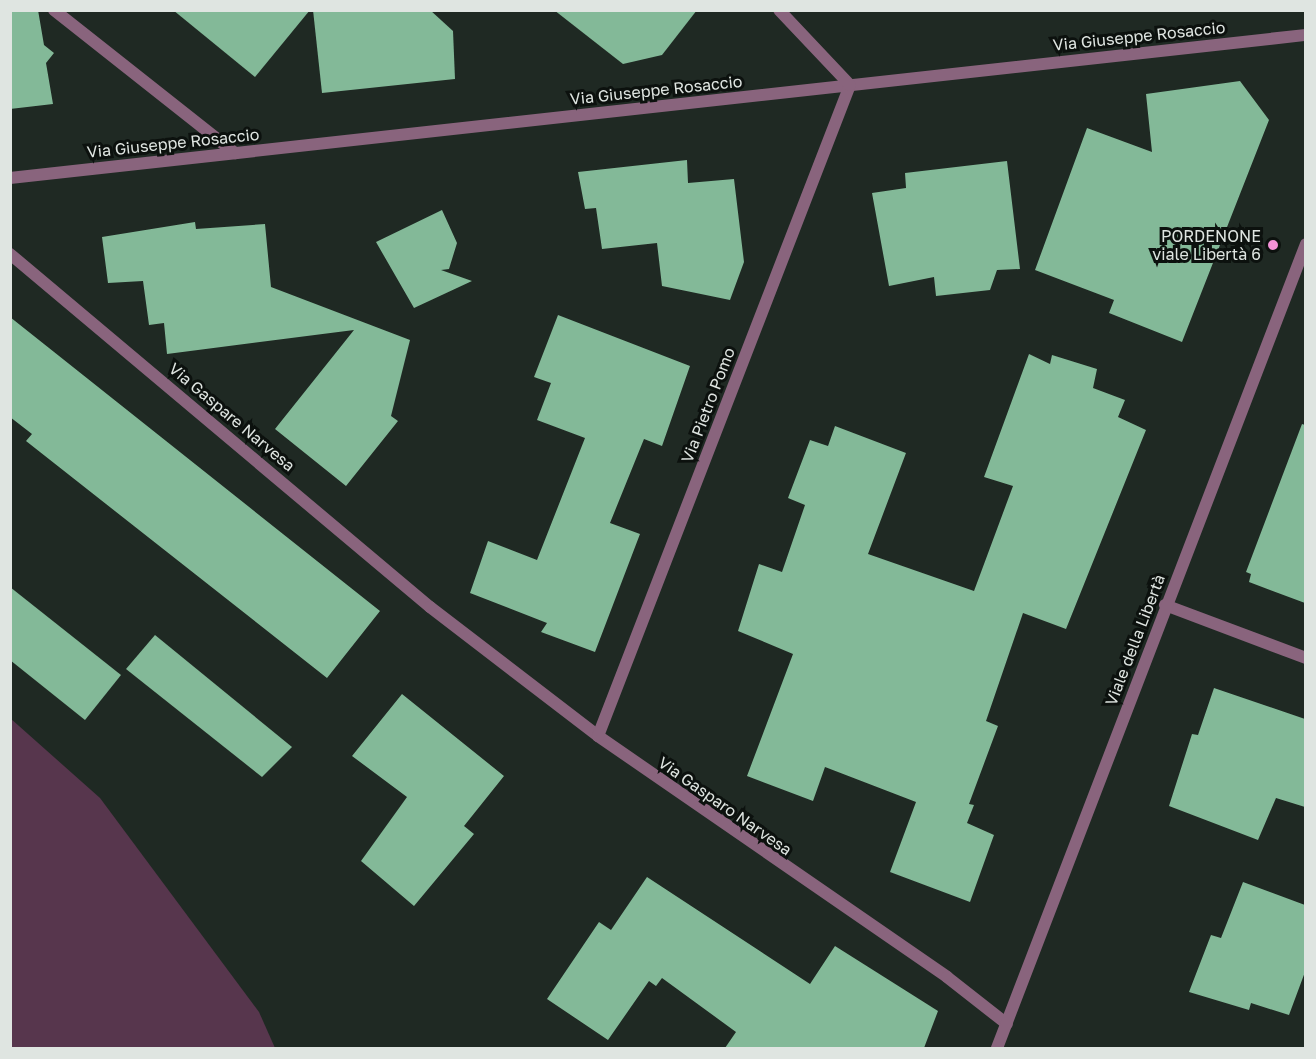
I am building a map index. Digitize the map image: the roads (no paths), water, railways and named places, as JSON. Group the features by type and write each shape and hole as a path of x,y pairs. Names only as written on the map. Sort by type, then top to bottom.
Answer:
{"street":[{"path":"54,10 235,153"},
{"path":"779,10 849,85"},
{"name":"Via Giuseppe Rosaccio","path":"10,178 1305,35"},
{"name":"Via Pietro Pomo","path":"598,736 849,85"},
{"name":"Viale della Libertà","path":"997,1048 1305,244"},
{"name":"Via Gaspare Narvesa","path":"10,254 430,607"},
{"path":"1165,605 1305,658"},
{"name":"Via Gasparo Narvesa","path":"430,607 598,736 947,977 1007,1024"}],"place":[{"name":"PORDENONE viale Libertà 6","path":"1273,245"}]}
